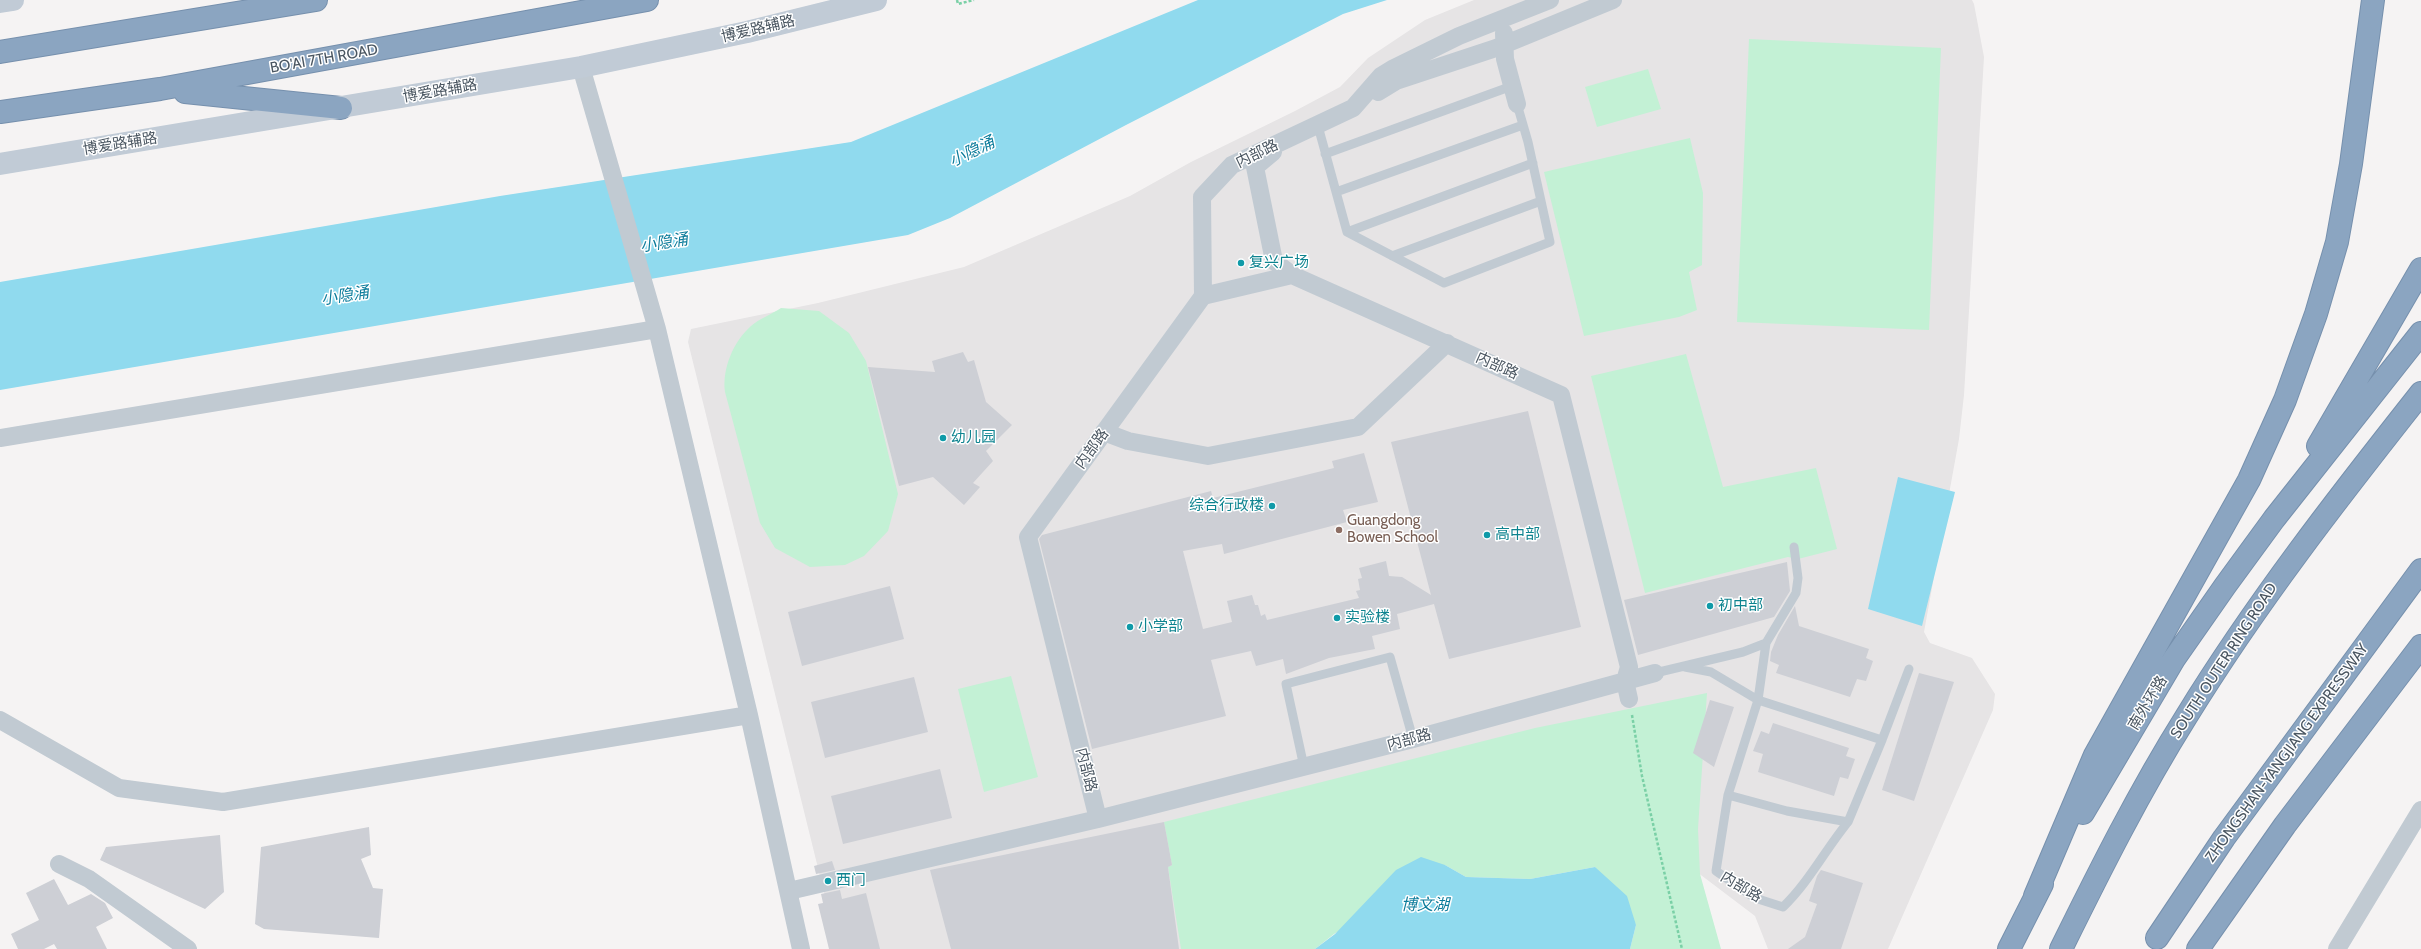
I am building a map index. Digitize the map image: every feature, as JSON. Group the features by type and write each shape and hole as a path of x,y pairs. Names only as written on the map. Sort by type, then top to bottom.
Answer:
{"highway":[{"path":"0,52 316,0"},
{"name":"BO'AI 7TH ROAD","path":"0,112 160,89 647,0"},
{"path":"2008,949 2035,896 2095,755 2249,480 2285,400 2316,314 2337,242 2351,164 2373,0"},
{"path":"160,89 341,108"},
{"path":"2274,519 2421,269"},
{"path":"2274,519 2421,333"},
{"name":"SOUTH OUTER RING ROAD","path":"2061,949 2134,805 2190,711 2295,554 2421,393"},
{"name":"南外环路","path":"2035,896 2174,659 2274,519"},
{"name":"ZHONGSHAN-YANGJIANG EXPRESSWAY","path":"2157,938 2224,838 2421,570"},
{"path":"2198,949 2285,825 2421,646"}],"street":[{"path":"0,2 13,0"},
{"name":"博爱路辅路","path":"0,164 581,67 747,32 876,0"},
{"name":"内部路","path":"1353,108 1381,76 1394,68 1458,36 1550,0"},
{"name":"内部路","path":"1098,819 1028,537 1203,296 1202,197 1232,165 1318,126 1353,108 1396,81 1504,44 1613,0"},
{"path":"1504,18 1505,59 1517,104"},
{"path":"581,67 655,321 789,890 801,949"},
{"name":"内部路","path":"1292,137 1255,167 1274,261 1292,275 1561,395 1629,667 1626,681 1629,699"},
{"path":"1203,296 1292,275"},
{"path":"0,438 655,321"},
{"path":"1104,432 1128,441 1208,456 1358,427 1447,343"},
{"path":"1626,681 1655,673"},
{"name":"内部路","path":"789,890 1098,819 1413,739 1626,681"},
{"path":"0,720 118,788 223,802 748,715"},
{"path":"2337,949 2421,810"},
{"path":"59,864 89,879 188,949"}],"lane":[{"path":"1325,154 1512,86"},
{"path":"1318,126 1347,232 1444,283 1550,242 1524,125 1517,104"},
{"path":"1336,192 1524,125"},
{"path":"1347,232 1533,163"},
{"path":"1392,256 1541,200"},
{"path":"1655,673 1743,652 1766,643 1796,593 1798,578 1794,547"},
{"name":"内部路","path":"1766,643 1758,700 1728,795 1716,871 1755,898 1783,907 1798,893 1833,840 1848,822 1882,740 1909,669"},
{"path":"1304,767 1286,684 1390,657 1413,739"},
{"path":"1682,666 1711,672 1758,700 1882,740"},
{"path":"1728,795 1787,812 1848,822"}],"path":[{"path":"957,0 958,4 974,0"},
{"path":"1629,699 1642,776 1682,949"}],"shaded area":[{"name":"Guangdong Bowen School","path":"1474,0 1972,0 1974,4 1984,57 1964,395 1959,439 1924,632 1930,643 1972,658 1995,694 1993,710 1888,949 1768,949 1755,916 1689,866 1443,846 1282,949 838,949 688,342 691,329 818,303 964,267 1130,196 1191,162 1295,111 1340,87 1368,58 1425,20"}],"green space":[{"path":"1749,39 1941,48 1929,330 1737,322"},
{"path":"1648,69 1661,109 1597,127 1585,87"},
{"path":"1690,138 1703,193 1702,265 1689,272 1697,310 1679,317 1584,336 1544,172"},
{"path":"781,308 819,311 849,333 866,361 898,494 888,531 864,556 845,565 810,567 775,548 760,523 725,392 725,374 727,365 739,340 754,323"},
{"path":"1686,354 1723,487 1816,468 1837,549 1798,559 1788,557 1645,593 1591,376"},
{"path":"1011,676 1038,777 984,792 958,689"},
{"path":"1707,693 1698,829 1700,874 1721,949 1630,949 1636,925 1595,867 1530,879 1466,877 1445,865 1334,934 1315,949 1181,949 1168,867 1172,865 1164,822 1535,728"}],"water":[{"name":"小隐涌","path":"1198,0 1387,0 1343,14 1126,125 950,218 908,235 0,390 0,282 500,196 851,142"},
{"path":"1898,477 1955,492 1922,626 1868,609"},
{"name":"博文湖","path":"1421,857 1445,865 1466,877 1530,879 1595,867 1627,896 1636,925 1630,949 1315,949 1335,934 1396,870"}],"building":[{"name":"幼儿园","path":"963,352 968,362 974,360 986,402 1012,425 986,451 993,461 973,483 980,487 964,505 933,477 899,486 868,367 935,372 932,361"},
{"path":"1528,411 1581,627 1449,659 1434,604 1397,614 1400,629 1372,636 1375,649 1329,658 1286,674 1283,659 1256,666 1251,651 1211,660 1226,716 1092,749 1039,539 1042,535 1211,491 1213,498 1334,468 1332,461 1364,453 1378,502 1343,510 1347,522 1224,554 1222,544 1183,551 1203,629 1232,622 1227,601 1252,595 1255,605 1258,605 1261,616 1265,614 1267,620 1359,598 1356,591 1360,590 1358,579 1362,578 1359,568 1386,561 1389,576 1402,577 1431,595 1391,442"},
{"name":"初中部","path":"1787,562 1790,591 1774,617 1638,655 1624,600"},
{"path":"890,586 904,639 802,666 788,612"},
{"path":"1795,606 1799,626 1869,649 1866,658 1873,661 1866,681 1857,679 1850,697 1776,673 1779,665 1770,661 1771,652 1778,635"},
{"path":"1919,673 1954,682 1914,801 1882,790"},
{"path":"914,677 928,732 825,758 811,702"},
{"path":"1710,700 1734,707 1714,767 1693,753"},
{"path":"1773,723 1849,748 1846,756 1855,759 1848,779 1840,777 1834,796 1758,772 1763,754 1753,751 1761,731 1769,734"},
{"path":"940,769 952,818 843,844 831,796"},
{"path":"1164,822 1172,865 1168,867 1179,949 951,949 930,870"},
{"path":"369,827 371,855 361,859 373,888 383,889 379,938 264,929 255,924 261,847"},
{"path":"220,835 224,892 205,909 100,860 106,847"},
{"path":"832,861 835,870 816,874 814,866"},
{"path":"1821,870 1863,883 1841,949 1788,949 1805,937 1817,904 1809,901 1817,876"},
{"path":"54,879 68,905 91,894 105,903 113,918 96,927 107,949 57,949 54,944 44,949 18,949 11,934 39,920 26,893"},
{"path":"840,890 842,899 866,893 880,949 829,949 818,904 823,903 821,894"}],"place":[{"name":"复兴广场","path":"1241,263"},
{"name":"幼儿园","path":"943,438"},
{"name":"综合行政楼","path":"1272,506"},
{"name":"Guangdong Bowen School","path":"1339,530"},
{"name":"高中部","path":"1487,535"},
{"name":"初中部","path":"1710,606"},
{"name":"实验楼","path":"1337,618"},
{"name":"小学部","path":"1130,627"},
{"name":"西门","path":"828,881"}]}
